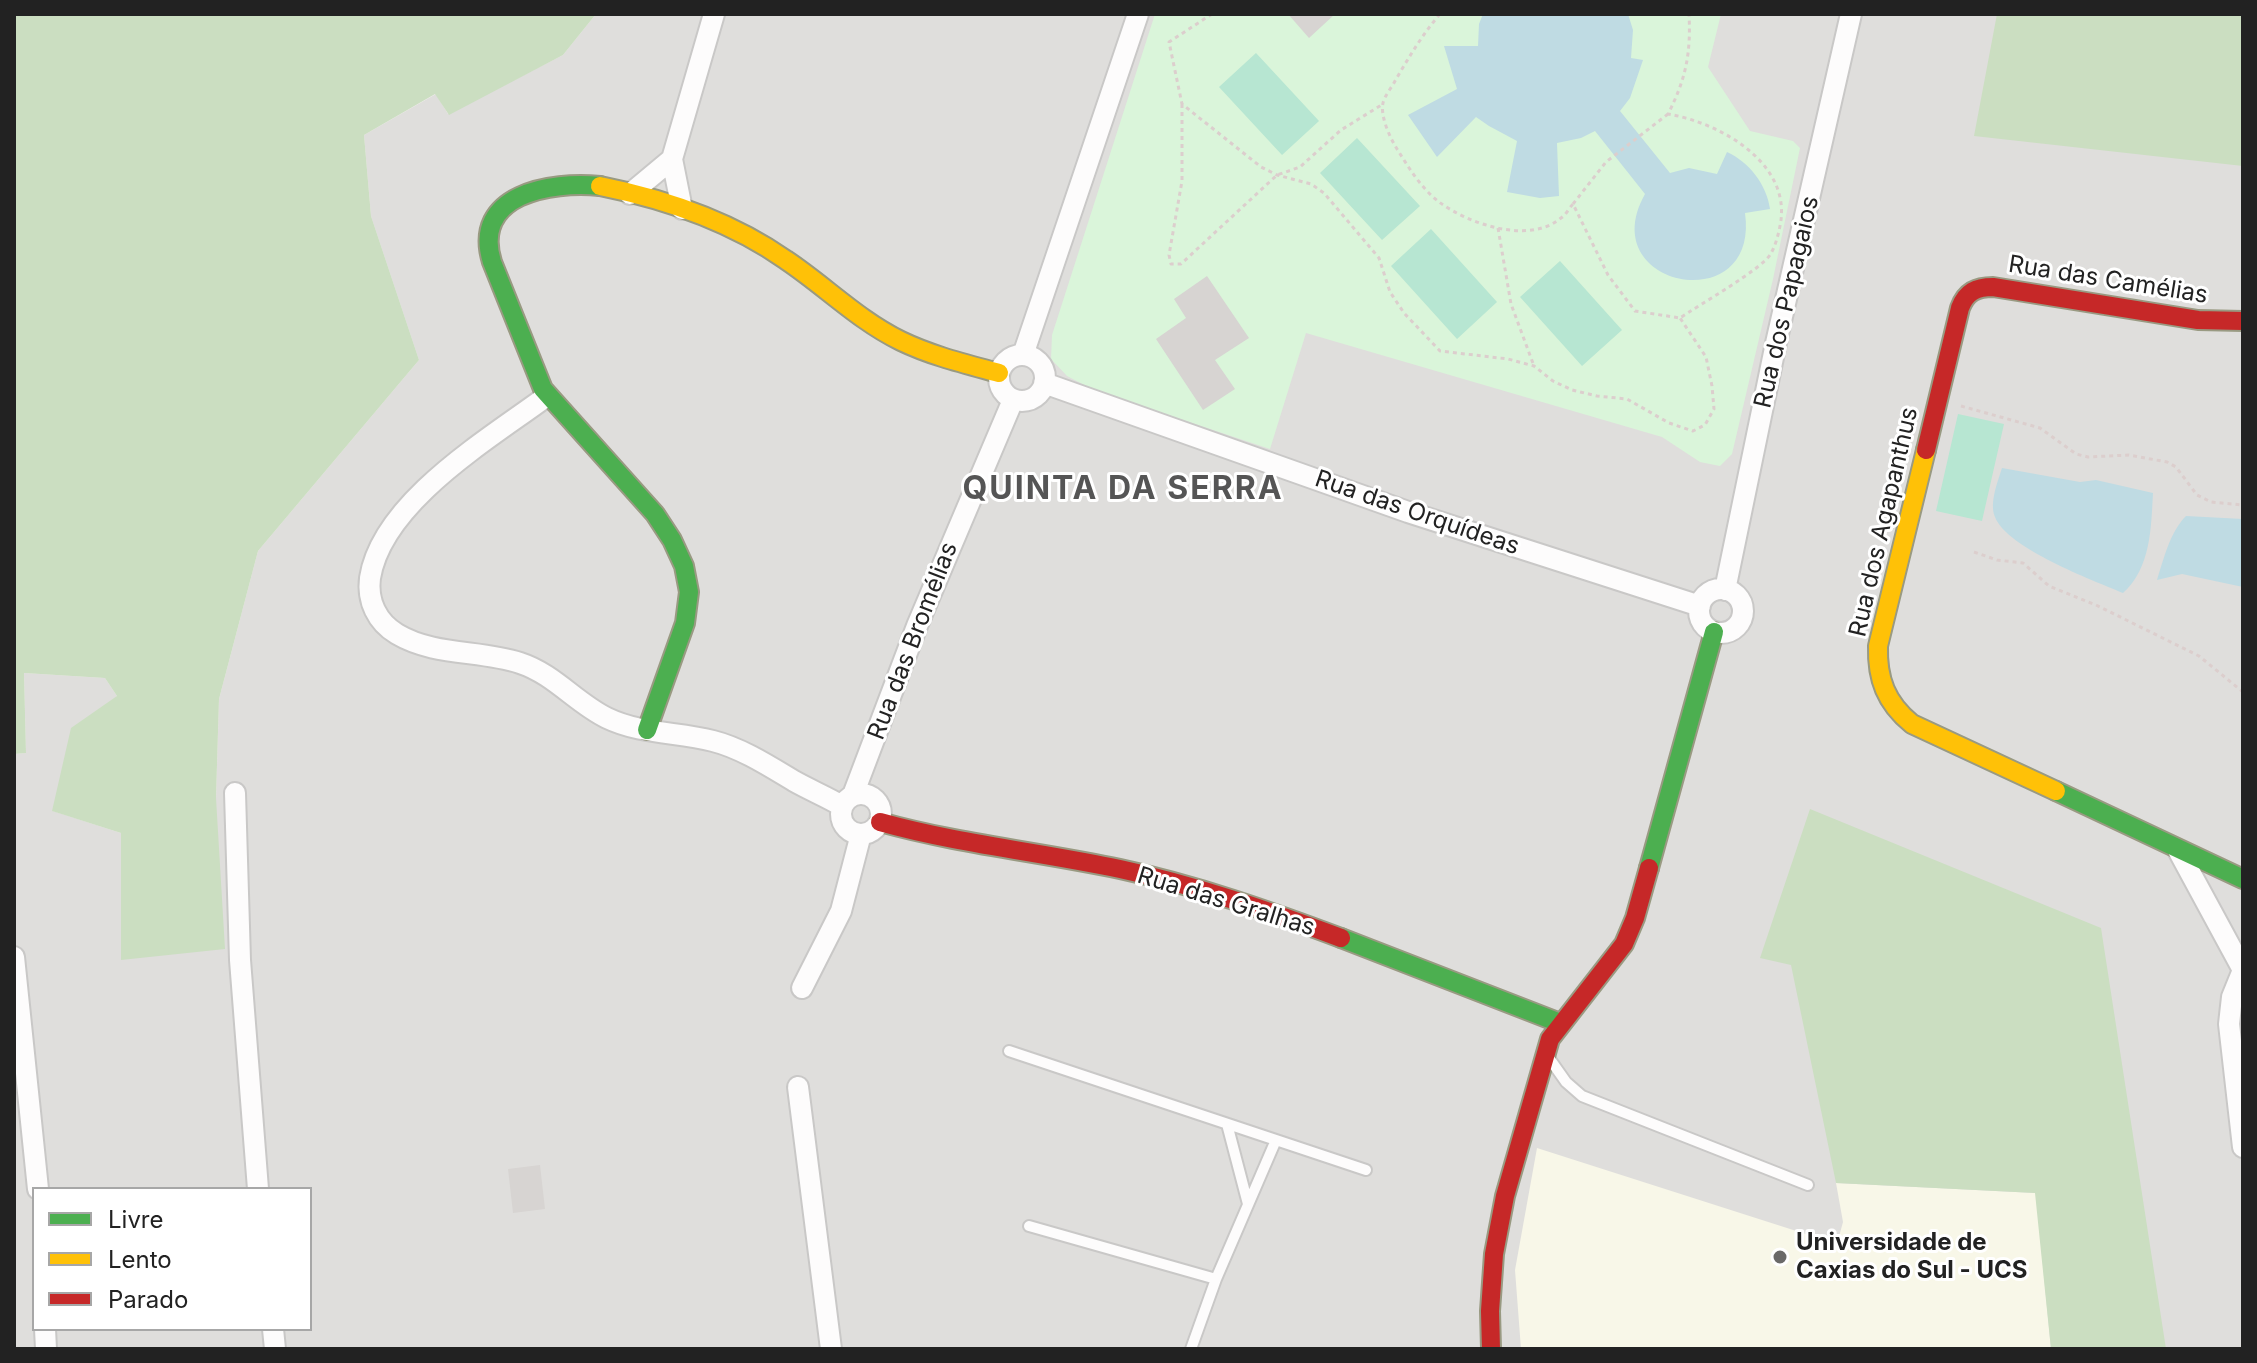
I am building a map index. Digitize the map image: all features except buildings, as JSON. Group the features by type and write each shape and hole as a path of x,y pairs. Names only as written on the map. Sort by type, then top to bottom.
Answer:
{"street":[{"path":"682,209 672,159 714,14"},
{"path":"1023,355 1138,14"},
{"name":"Rua dos Papagaios","path":"1725,590 1776,343 1851,14"},
{"path":"630,194 672,159"},
{"path":"647,730 687,616 687,575 671,537 642,498 547,396 492,260 488,239 490,225 497,212 509,203 550,186 579,184 682,209 750,237 775,252 861,318 900,341 947,359 999,373"},
{"name":"Rua das Camélias","path":"1967,293 1978,287 1993,287 2198,320 2243,321"},
{"name":"Rua dos Agapanthus","path":"1967,293 1960,308 1878,646 1879,676 1889,703 1912,724 2243,879"},
{"path":"1023,355 1031,357 1042,367 1044,383 1041,391 1029,400 1013,400 1001,389 999,373 1007,360 1023,355"},
{"name":"Rua das Orquídeas","path":"1044,383 1408,512 1700,606"},
{"path":"547,396 459,462 402,513 388,530 377,551 369,597 379,616 398,635 434,648 488,655 542,672 607,718 647,730 722,744 848,801 869,795 880,806 880,822 876,828 861,834 847,829 842,822 848,801"},
{"name":"Rua das Bromélias","path":"848,801 917,626 1013,400"},
{"path":"1725,590 1739,598 1743,613 1741,621 1730,632 1714,632 1702,621 1700,606 1709,593 1725,590"},
{"path":"1491,1349 1494,1254 1505,1196 1545,1053 1560,1023 1624,944 1635,918 1714,632"},
{"path":"235,793 240,960 258,1187"},
{"name":"Rua das Gralhas","path":"880,822 923,834 1120,869 1210,893 1314,928 1560,1023"},
{"path":"802,988 841,911 861,834"},
{"path":"2178,850 2243,970 2232,997 2229,1024 2241,1106 2243,1147"},
{"path":"14,957 38,1187"},
{"path":"798,1087 831,1349"}],"lane":[{"path":"1009,1051 1366,1170"},
{"path":"1545,1053 1566,1082 1582,1096 1808,1185"},
{"path":"1227,1124 1248,1204"},
{"path":"1191,1349 1216,1279 1276,1140"},
{"path":"1029,1226 1216,1279"}],"path":[{"path":"1212,14 1169,42 1182,104 1182,181 1169,255 1171,264 1181,264 1198,250 1277,175 1300,167 1341,130 1383,104 1420,37 1440,14"},
{"path":"1383,104 1386,127 1393,143 1426,190 1441,203 1460,214 1498,228 1524,231 1543,227 1560,219 1606,162 1668,114 1685,77 1689,14"},
{"path":"1182,104 1229,138 1261,167 1277,175 1311,184 1324,193 1379,258 1390,292 1404,313 1440,351 1508,359 1534,366 1553,381 1572,390 1627,399 1669,423 1693,431 1705,425 1714,409 1712,386 1706,357 1680,318"},
{"path":"1573,204 1608,275 1635,311 1680,318 1770,256 1778,235 1783,204 1780,189 1771,176 1735,139 1711,125 1668,114"},
{"path":"1498,228 1511,304 1534,366"},
{"path":"1938,399 2040,428 2076,454 2088,457 2129,455 2167,462 2176,467 2197,495 2211,502 2243,505"},
{"path":"1974,552 1997,560 2023,563 2056,590 2096,605 2199,656 2243,692"}],"shaded area":[{"path":"596,14 2243,14 2243,1349 14,1349 14,754 26,753 24,673 105,678 117,696 53,811 121,833 121,960 216,798 219,699 258,551 419,360 371,216 364,135 436,94 448,114 563,55"},
{"name":"Universidade de Caxias do Sul - UCS","path":"1537,1148 1837,1244 1843,1222 1836,1183 2036,1193 2051,1349 1521,1349 1515,1270"}],"green space":[{"path":"14,14 596,14 563,55 449,115 435,94 364,135 371,216 419,360 258,551 219,699 216,798 225,949 121,960 121,833 52,811 71,728 117,696 105,678 24,673 26,753 14,754"},
{"path":"1155,14 1721,14 1708,67 1750,131 1793,141 1800,148 1732,454 1720,466 1700,462 1662,437 1306,333 1270,449 1096,391 1067,376 1051,359 1052,335"},
{"path":"1997,14 2243,14 2243,166 1974,136"},
{"path":"1256,53 1319,121 1282,155 1219,87"},
{"path":"1357,138 1420,206 1382,240 1320,173"},
{"path":"1431,229 1497,302 1457,339 1391,266"},
{"path":"1560,261 1622,330 1582,366 1520,297"},
{"path":"1958,414 2004,424 1982,521 1936,511"},
{"path":"1810,809 2101,928 2166,1349 2051,1349 2035,1193 1836,1183 1791,965 1760,958"}],"water":[{"path":"1483,14 1628,14 1633,30 1631,58 1643,60 1630,98 1620,111 1670,173 1689,168 1717,174 1727,152 1749,168 1765,191 1770,209 1745,213 1743,247 1728,268 1706,279 1681,279 1657,270 1640,252 1635,226 1645,194 1595,131 1581,138 1557,143 1559,196 1540,198 1507,192 1517,141 1476,117 1437,157 1408,115 1457,89 1444,46 1478,46 1479,24"},
{"path":"2002,468 2080,482 2096,480 2153,493 2148,547 2139,572 2123,593 2052,562 2003,529 1993,511"},
{"path":"2186,516 2243,519 2243,587 2182,574 2157,580 2172,537"}],"traffic: fast":[{"path":"600,186 560,186 520,197 504,207 493,221 489,239 492,262 543,389 655,514 684,566 689,592 685,623 647,730"},
{"path":"1649,868 1714,632"},
{"path":"2056,791 2243,879"},
{"path":"1341,938 1560,1023"}],"traffic: slow":[{"path":"600,186 673,205 721,223 786,260 885,333 937,355 999,373"},
{"path":"1926,450 1878,646 1881,680 1896,708 1912,724 2056,791"}],"traffic: jam":[{"path":"1926,450 1960,308 1965,298 1977,289 1993,287 2198,320 2243,321"},
{"path":"880,822 1148,875 1232,899 1341,938"},
{"path":"1491,1349 1494,1254 1505,1196 1550,1039 1624,944 1649,868"}],"place":[{"name":"Universidade de Caxias do Sul - UCS","path":"1780,1257"}],"district":[{"name":"QUINTA DA SERRA","path":"1123,489"}]}
